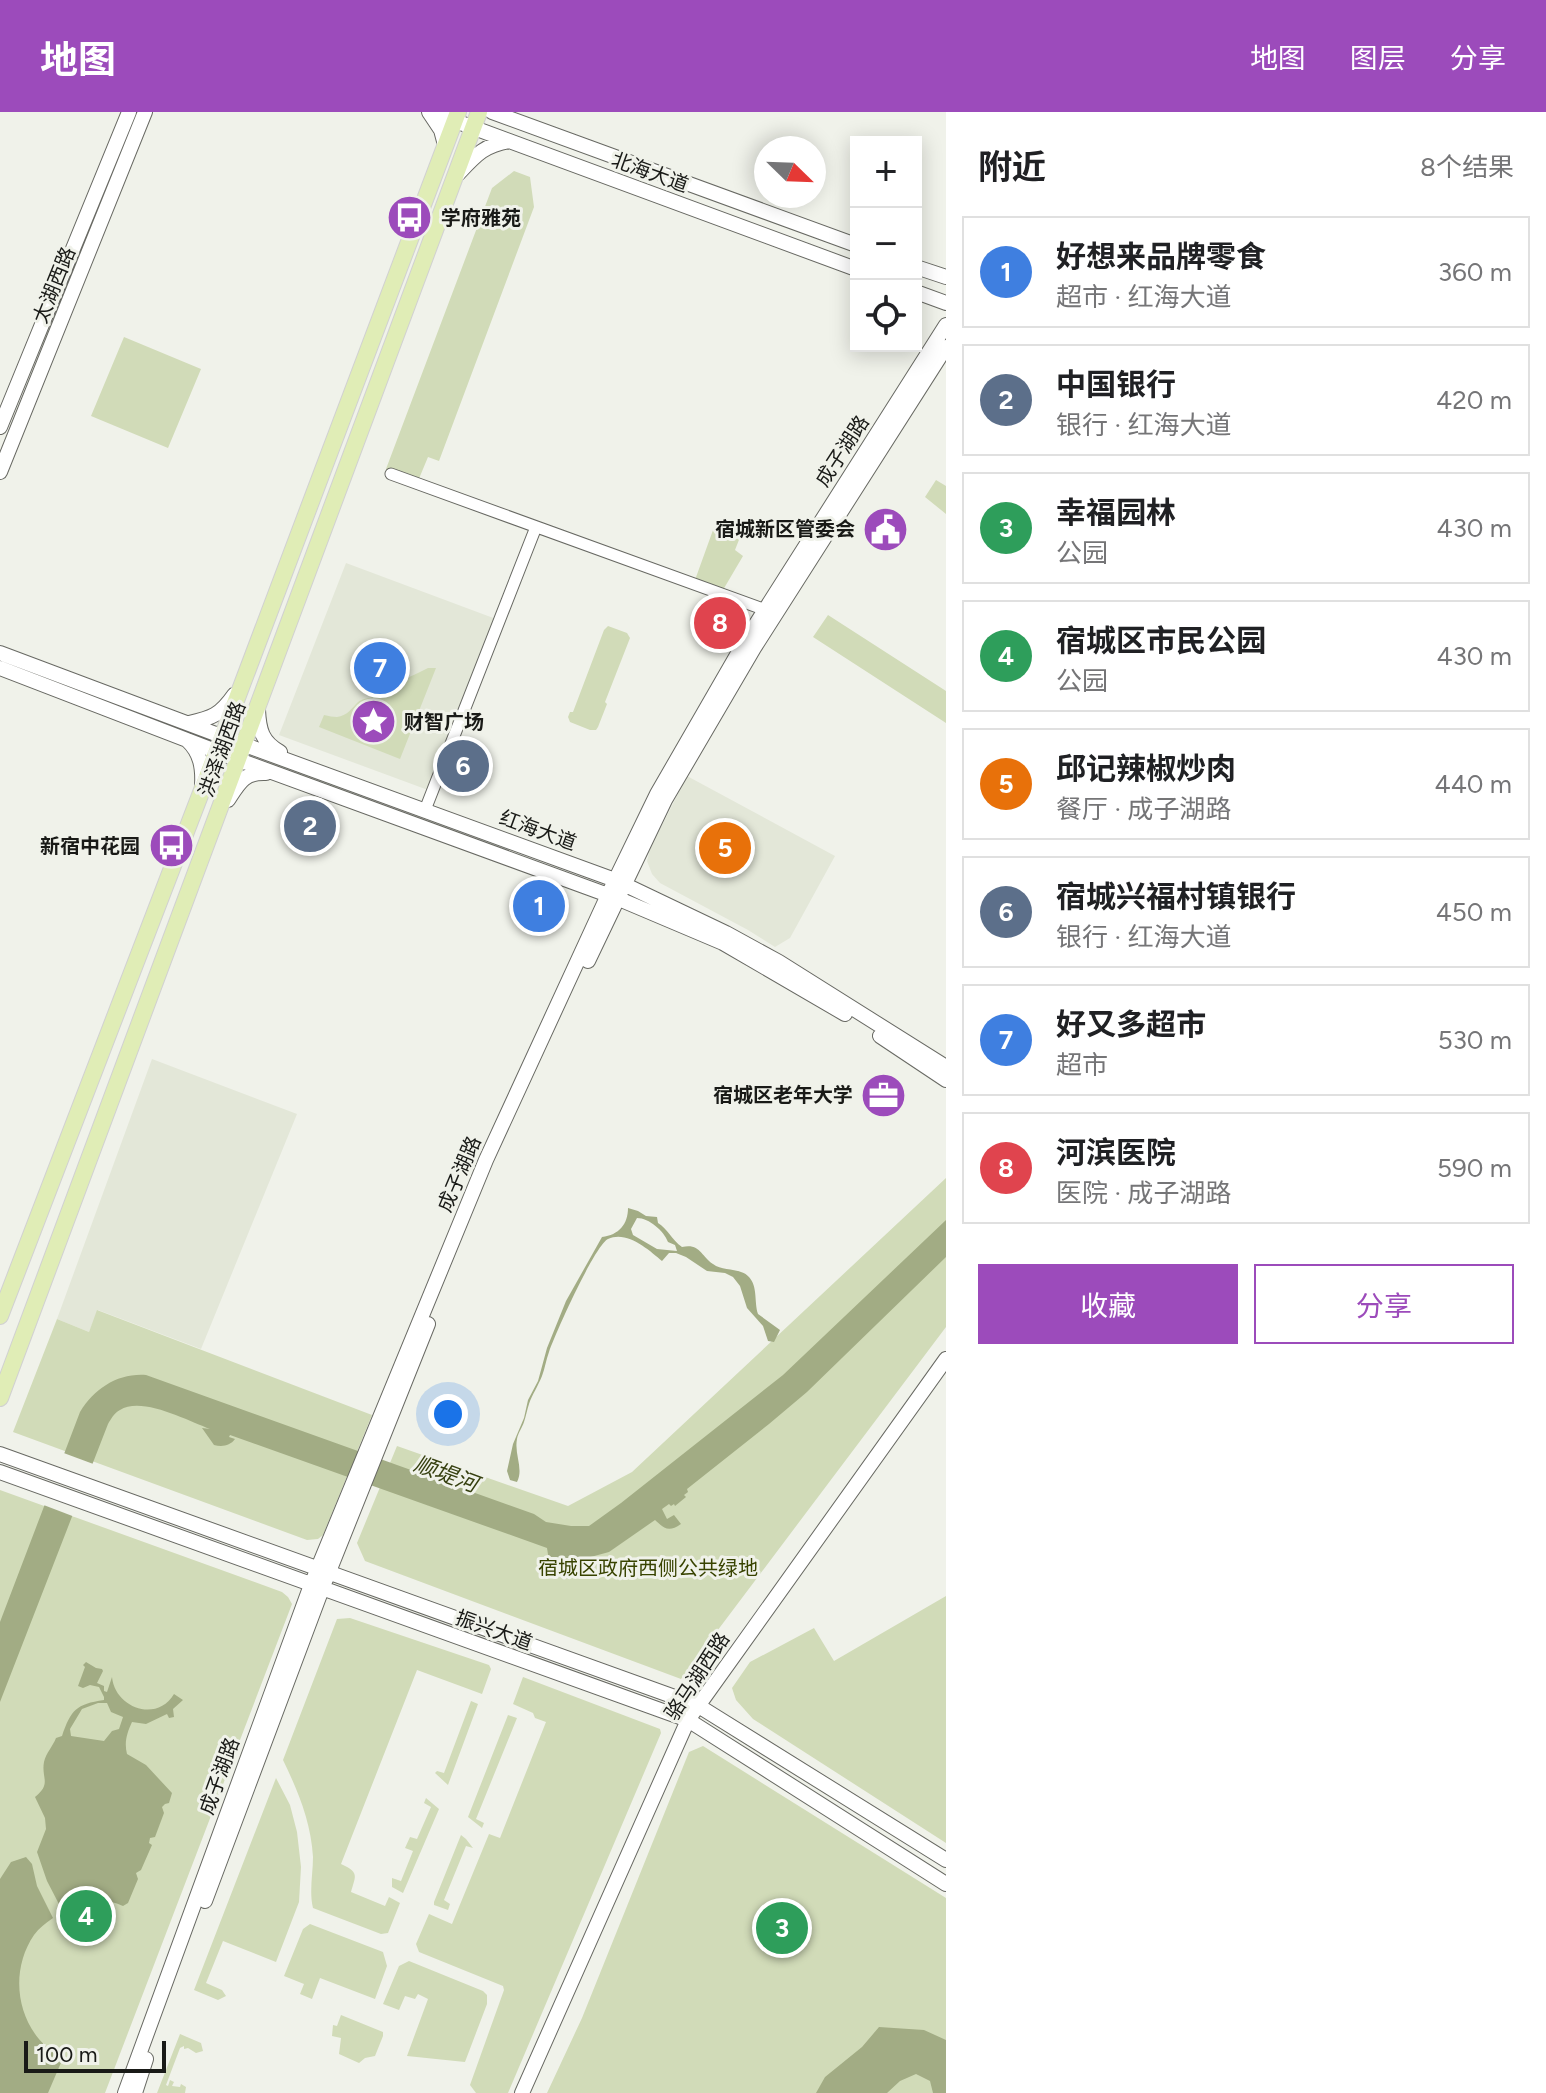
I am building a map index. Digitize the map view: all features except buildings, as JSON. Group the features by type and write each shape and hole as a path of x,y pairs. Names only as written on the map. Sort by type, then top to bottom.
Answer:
{"main road":[{"name":"洪泽湖西路","path":"0,1316 220,744 456,116"},
{"name":"洪泽湖西路","path":"0,1398 476,120"},
{"path":"428,192 442,188 448,197"},
{"path":"246,674 263,680 270,676"},
{"path":"192,815 207,814 217,818"},
{"path":"0,1373 15,1359"}],"street":[{"name":"太湖西路","path":"0,427 129,112"},
{"name":"太湖西路","path":"0,472 145,112"},
{"name":"北海大道","path":"430,112 476,120 509,141 850,267"},
{"path":"430,112 441,130 445,145"},
{"name":"北海大道","path":"492,112 850,243"},
{"path":"512,112 524,124"},
{"path":"554,158 550,144 561,137"},
{"path":"455,177 482,150 494,143 509,141"},
{"path":"922,269 946,277"},
{"path":"922,294 946,303"},
{"name":"成子湖路","path":"125,2093 316,1587 493,1163 620,882 770,612 946,325"},
{"name":"成子湖路","path":"770,612 946,347"},
{"path":"391,474 770,612"},
{"path":"425,810 536,527"},
{"name":"红海大道","path":"0,653 187,723 220,744 305,767 620,882 779,962 946,1067"},
{"name":"红海大道","path":"0,668 187,740 220,744"},
{"path":"187,723 218,714 226,707 246,674"},
{"path":"258,709 259,727 265,742 305,767"},
{"path":"187,740 195,748 201,764 201,792"},
{"name":"红海大道","path":"242,752 275,774 614,897 723,943 856,1020 946,1080"},
{"path":"217,818 237,785 250,774 275,774"},
{"name":"骆马湖西路","path":"522,2093 688,1720 946,1359"},
{"path":"0,1442 26,1463 26,1482"},
{"name":"振兴大道","path":"0,1454 697,1705 946,1860"},
{"name":"振兴大道","path":"2,1473 688,1720 946,1884"},
{"name":"成子湖路","path":"135,2093 316,1587"}],"shaded area":[{"path":"346,563 496,619 428,790 279,735"},
{"path":"687,776 835,856 790,938 775,947 660,883 652,874 647,861 650,849"},
{"path":"152,1059 297,1114 201,1349 98,1310 89,1332 57,1319"},
{"path":"628,1208 657,1217 658,1223 682,1247 693,1247 717,1266 749,1277 754,1285 758,1314 780,1330 774,1342 768,1341 763,1326 747,1308 740,1286 733,1277 707,1271 676,1253 669,1253 662,1261 630,1239 608,1239 585,1273 553,1342 518,1437 519,1477 517,1482 510,1480 507,1471 513,1444 566,1301 602,1237 618,1231","holes":["637,1218 660,1230 677,1251 657,1249 633,1235 631,1229"]},
{"path":"946,1220 946,1257 807,1392 687,1489 686,1497 675,1506 669,1504 662,1509 667,1519 674,1515 681,1524 666,1528 655,1520 609,1552 587,1558 549,1561 547,1548 230,1435 235,1439 231,1443 214,1445 202,1428 210,1429 165,1411 140,1406 120,1410 108,1424 0,1702 0,1622 80,1412 108,1384 126,1377 146,1375 534,1514 546,1522 589,1526 783,1375"},
{"path":"86,1662 102,1669 97,1683 104,1686 104,1691 107,1692 112,1677 121,1697 138,1708 158,1708 174,1694 183,1700 173,1709 174,1717 169,1718 167,1714 146,1724 132,1722 127,1734 127,1754 146,1765 172,1793 169,1803 162,1807 164,1813 155,1837 150,1838 152,1845 141,1870 136,1873 138,1879 128,1903 123,1906 108,1901 93,1901 63,1909 47,1881 37,1852 46,1829 45,1818 35,1797 45,1784 43,1768 46,1756 56,1738 62,1736 72,1714 81,1706 104,1700 99,1687 78,1686 85,1667","holes":["107,1703 111,1712 123,1717 119,1729 112,1731 104,1741 71,1736 70,1729 82,1709"]},
{"path":"26,1857 32,1864 37,1886 53,1918 36,1932 25,1951 19,1986 22,2004 36,2035 63,2058 48,2093 0,2093 0,1879 11,1862"},
{"path":"879,2027 924,2030 946,2040 946,2093 933,2093 930,2081 916,2074 900,2081 887,2093 816,2093 825,2077 862,2047"}],"green space":[{"path":"514,171 530,177 534,207 439,461 428,457 418,481 386,469 492,188"},
{"path":"124,337 201,369 168,448 91,416"},
{"path":"936,480 946,486 946,514 925,497"},
{"path":"717,519 744,527 735,550 743,556 723,590 695,580"},
{"path":"828,615 946,691 946,723 813,637"},
{"path":"608,626 627,633 630,638 598,727 590,730 570,722 568,717 573,712"},
{"path":"428,668 436,668 400,759 319,727 324,715 344,715 360,701"},
{"name":"宿城区政府西侧公共绿地","path":"946,1178 946,1327 681,1679 365,1561 357,1543 397,1446 568,1506 632,1472"},
{"path":"97,1310 372,1415 323,1535 307,1540 13,1432 57,1319 89,1332"},
{"path":"0,1490 282,1592 292,1604 105,2093 0,2093"},
{"path":"946,1596 946,1843 753,1719 736,1700 732,1688 750,1662 814,1628 834,1661"},
{"path":"350,1618 489,1665 491,1669 482,1694 417,1670 341,1864 355,1875 351,1892 385,1906 389,1897 400,1903 388,1933 381,1934 313,1908 310,1831 299,1795 283,1760 337,1619"},
{"path":"523,1677 660,1729 661,1733 508,2093 476,2093 470,2085 503,1986 419,1952 416,1944 429,1914 452,1924 489,1834 500,1838 546,1722 513,1704"},
{"path":"471,1701 478,1704 448,1785 435,1773 444,1773"},
{"path":"508,1715 517,1718 476,1819 484,1823 482,1828 468,1817"},
{"path":"703,1746 946,1898 946,2093 547,2093 582,2018 689,1752"},
{"path":"276,1778 290,1805 297,1832 301,1867 299,1902 276,1962 223,1941 206,1983 222,1990 226,1996 218,2000 194,1990"},
{"path":"426,1798 439,1809 403,1893 392,1887 392,1878 401,1881 413,1851 405,1848 410,1837 417,1839 431,1807 424,1803"},
{"path":"461,1835 473,1848 466,1846 444,1900 450,1904 448,1910 434,1905 434,1902"},
{"path":"310,1924 383,1952 387,1966 375,1999 320,1978 312,1999 300,1994 304,1984 284,1976 303,1929"},
{"path":"409,1961 487,1995 487,2004 465,2062 407,2056 428,1999 418,1994 415,1999 405,1996 399,2010 383,2004 399,1966"},
{"path":"341,2015 383,2032 375,2056 359,2063 339,2054 341,2038 332,2036 333,2025 337,2026"},
{"path":"180,2034 201,2043 203,2051 196,2053 184,2049 184,2046 180,2048 166,2085 170,2080 174,2082 172,2086 180,2087 181,2084 186,2087 185,2093 157,2093"}],"pier":[{"path":"61,1452 96,1465 75,1517 41,1504"}],"place":[{"name":"学府雅苑","path":"410,218"},
{"name":"宿城新区管委会","path":"886,529"},
{"name":"河滨医院","path":"720,623"},
{"name":"好又多超市","path":"380,668"},
{"name":"财智广场","path":"373,722"},
{"name":"宿城兴福村镇银行","path":"463,766"},
{"name":"中国银行","path":"310,826"},
{"name":"新宿中花园","path":"171,846"},
{"name":"邱记辣椒炒肉","path":"725,848"},
{"name":"好想来品牌零食","path":"539,906"},
{"name":"宿城区老年大学","path":"884,1095"},
{"name":"宿城区市民公园","path":"86,1916"},
{"name":"幸福园林","path":"782,1928"}],"water label":[{"name":"顺堤河","path":"446,1474"}]}
